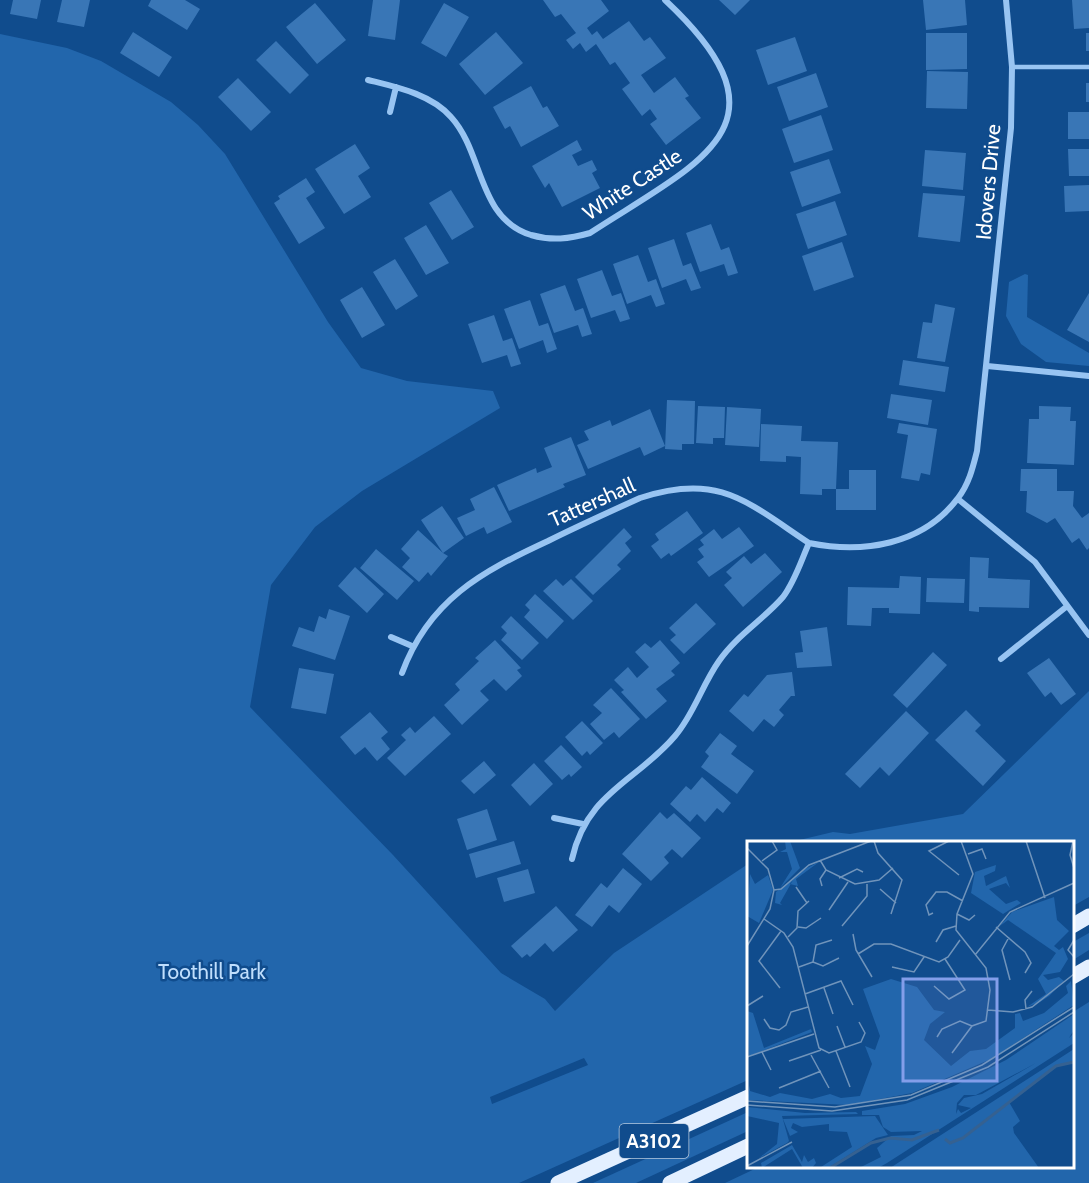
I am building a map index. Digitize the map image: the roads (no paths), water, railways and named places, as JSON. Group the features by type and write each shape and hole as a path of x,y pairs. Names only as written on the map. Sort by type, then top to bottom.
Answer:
{"main road":[{"path":"1074,925 1089,916"},
{"path":"1074,976 1089,968"},
{"name":"A3102","path":"558,1183 747,1097"},
{"name":"A3102","path":"670,1183 747,1146"}],"street":[{"name":"White Castle","path":"368,80 396,87 438,105 451,117 472,151 488,196 497,212 510,224 522,232 557,240 590,233 695,163 711,148 726,127 729,95 722,68 704,39 665,0"},
{"name":"Idovers Drive","path":"987,366 1008,158 1012,67 1006,0"},
{"path":"390,112 396,87"},
{"path":"987,366 1089,376"},
{"name":"Tattershall","path":"402,672 412,645 442,607 462,588 491,568 630,502 660,491 710,488 725,492 761,510 808,543 855,549 882,546 906,538 924,528 958,499 968,479 977,451 987,366"},
{"path":"958,499 1035,562 1089,636"},
{"path":"572,859 577,837 583,824 620,783 675,736 720,659 768,613 790,586 808,543"},
{"path":"1001,659 1066,607"},
{"path":"391,637 412,645"},
{"path":"554,818 583,824"}],"lane":[{"path":"1012,67 1089,67"}],"park label":[{"name":"Toothill Park","path":"212,971"}]}
